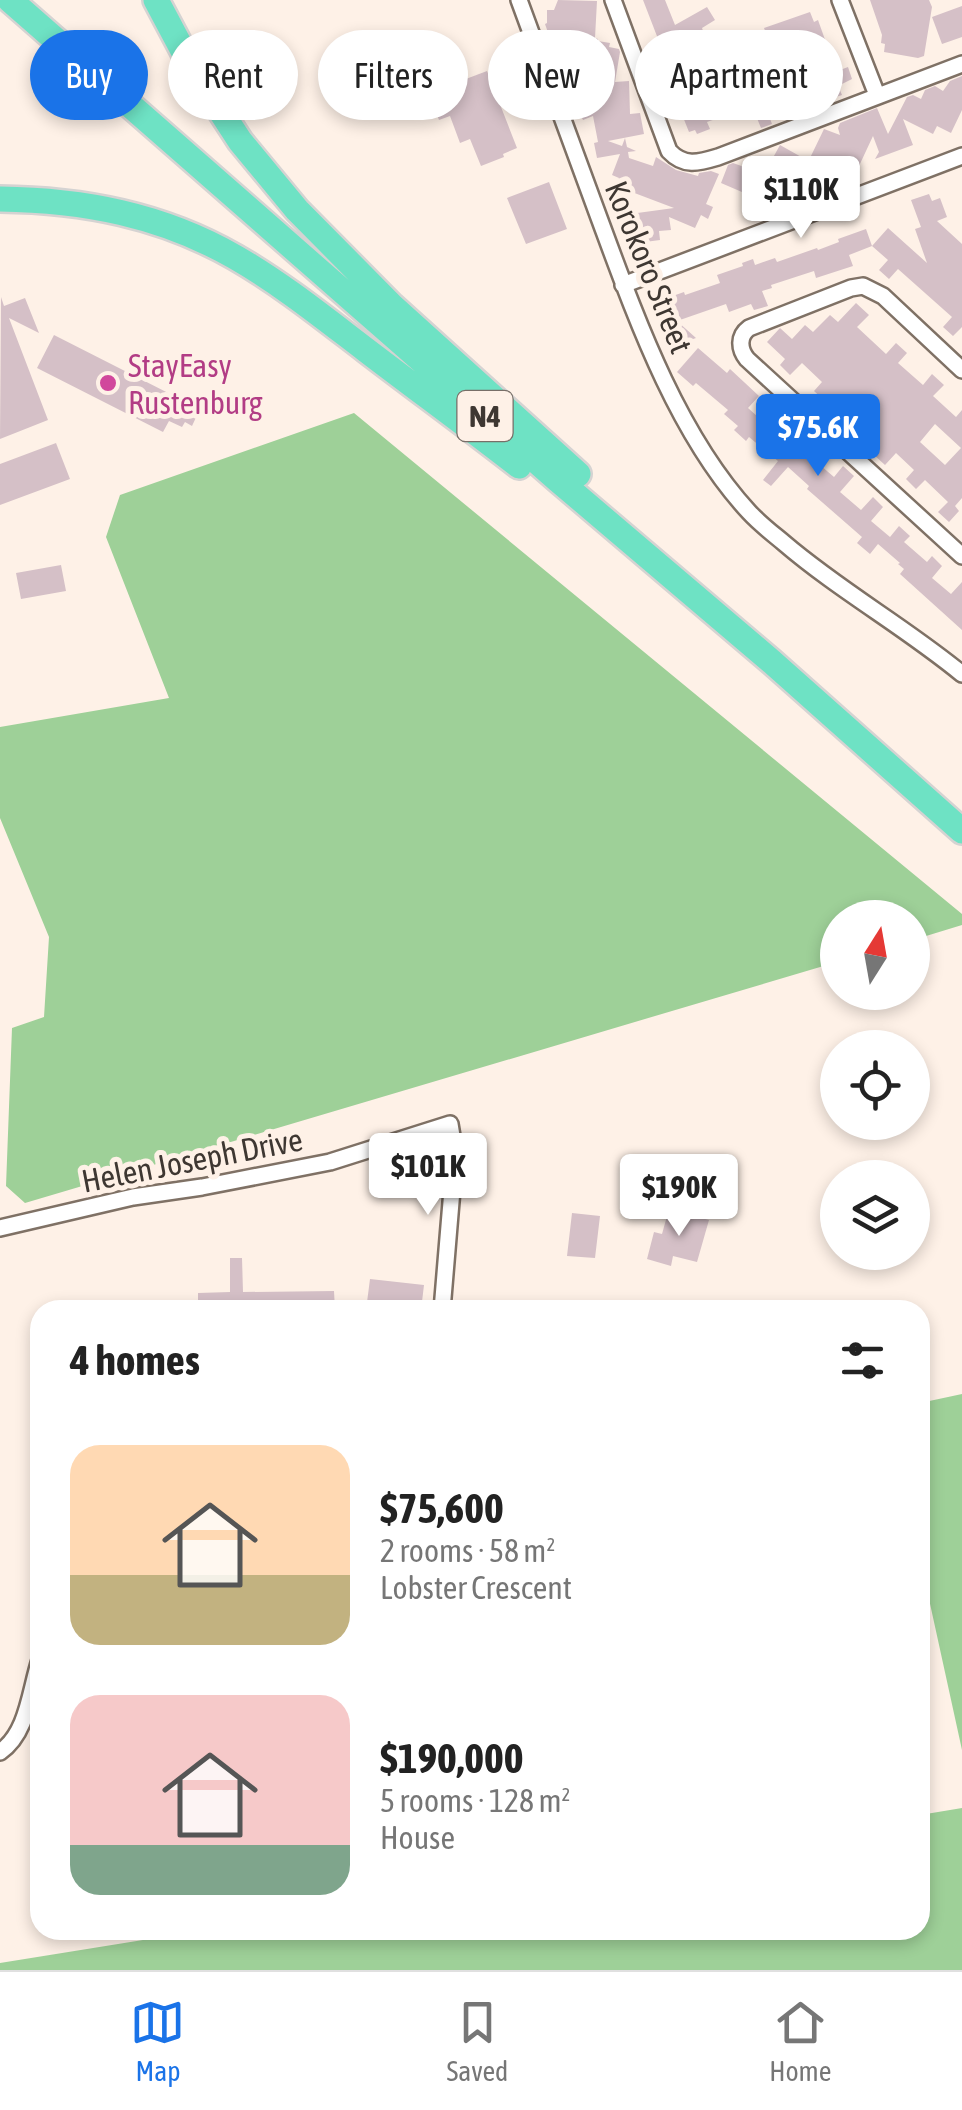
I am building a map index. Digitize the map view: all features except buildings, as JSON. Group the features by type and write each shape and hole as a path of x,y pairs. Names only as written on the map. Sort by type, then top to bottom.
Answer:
{"highway":[{"name":"N4","path":"10,0 961,831"},
{"path":"156,0 190,64 240,141 333,249 631,523 891,753 940,802 961,831"},
{"path":"0,198 74,202 122,212 177,229 235,257 303,302 505,455 711,620 772,662"}],"street":[{"name":"Korokoro Street","path":"519,0 624,285 686,424 711,464 750,513 802,558 962,674"},
{"path":"613,0 670,151 678,160 690,163 718,157 962,64"},
{"path":"840,0 877,96"},
{"path":"624,285 962,156"},
{"path":"962,370 884,296 863,286 749,328 740,344 747,359 962,556"},
{"name":"Helen Joseph Drive","path":"0,1228 133,1197 330,1162 450,1124 456,1154 443,1300"},
{"path":"0,1752 17,1734 30,1692"}],"green space":[{"path":"354,413 962,914 962,925 930,935 930,900 820,900 820,967 25,1203 6,1186 12,1028 44,1017 49,937 0,818 0,727 169,698 106,537 120,495"},
{"path":"962,1394 962,1750 930,1604 930,1401"},
{"path":"962,1808 962,1970 0,1970 0,1963 143,1940 930,1940 930,1813"}],"place":[{"name":"StayEasy Rustenburg","path":"108,383"}]}
